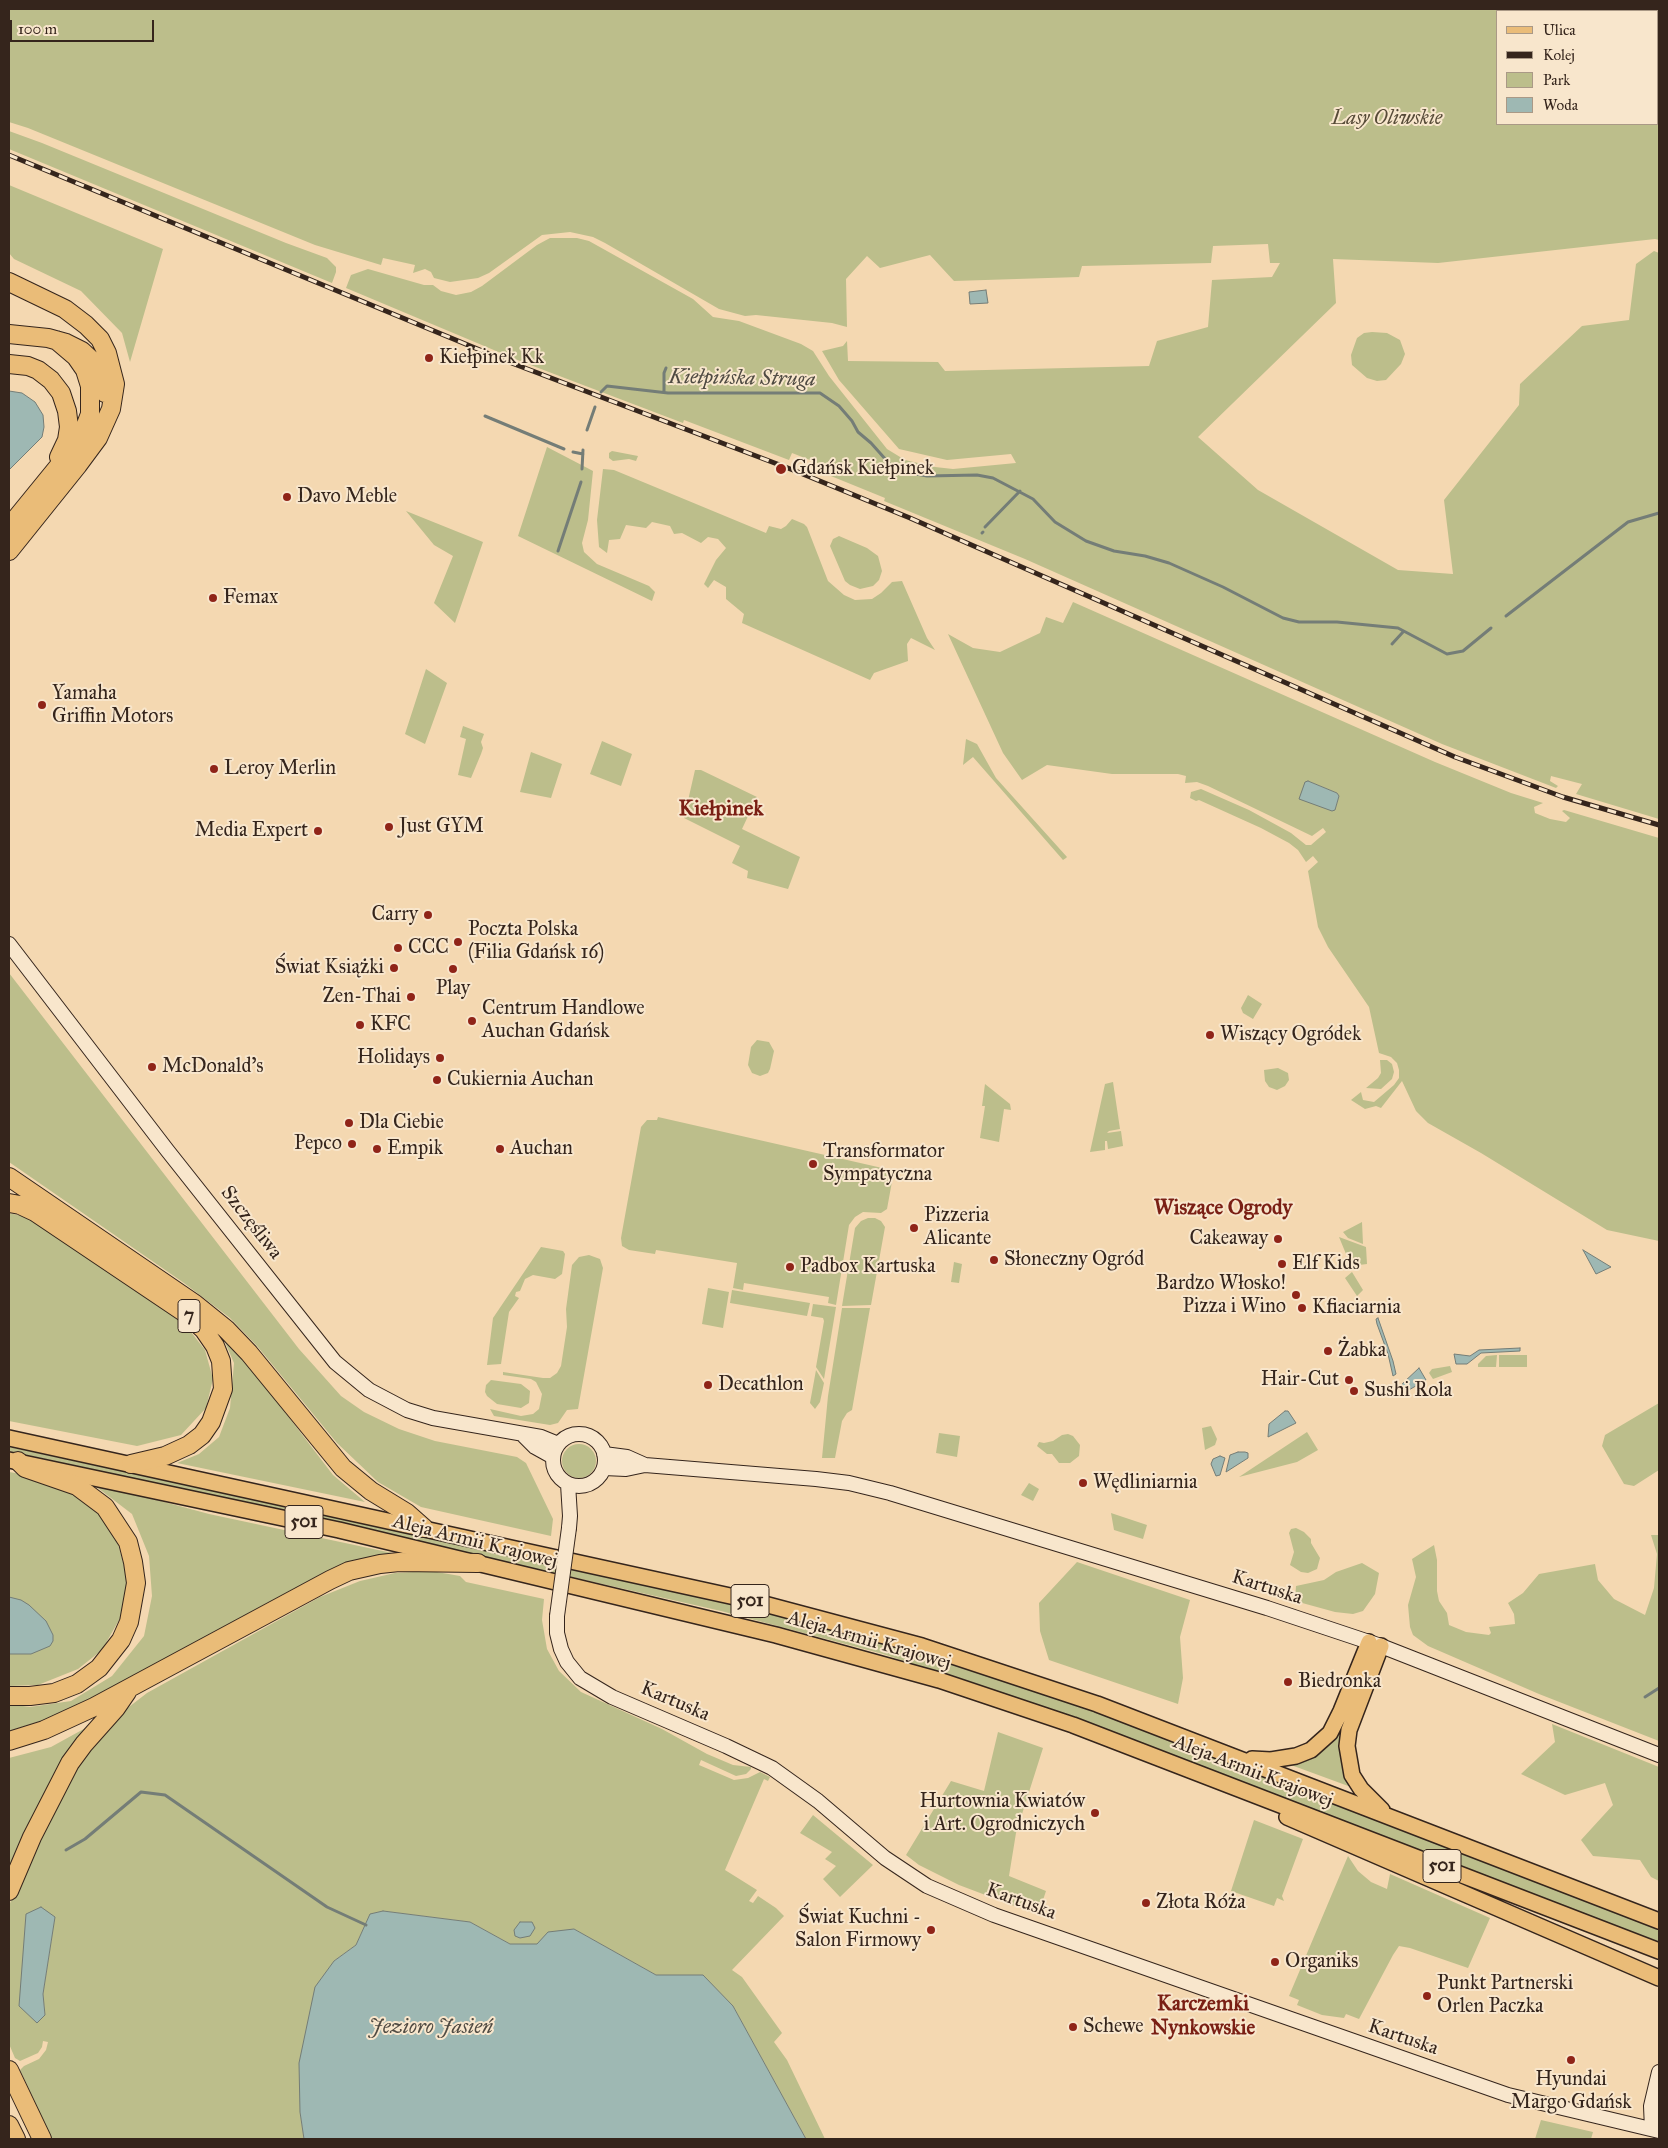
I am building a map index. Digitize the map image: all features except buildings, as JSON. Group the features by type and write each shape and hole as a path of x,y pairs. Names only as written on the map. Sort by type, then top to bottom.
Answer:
{"highway":[{"path":"9,282 65,309 86,324 100,339 107,352 115,384 111,409 98,438 9,551"},
{"path":"9,334 29,335 56,340 74,347 88,356 100,372 105,395 97,430 98,438"},
{"path":"9,527 82,435 90,414 91,400 88,378 81,363 70,350 56,340"},
{"path":"9,364 28,366 38,370 51,380 61,393 67,411 69,426 59,457 58,467"},
{"path":"9,1177 194,1304 226,1330 249,1353 343,1468 371,1491 408,1513 424,1528"},
{"name":"7","path":"9,1203 20,1205 35,1212 188,1315 204,1330 215,1346 221,1360 223,1389 211,1422 202,1434 189,1445 165,1456 131,1464"},
{"path":"9,1696 54,1693 77,1684 99,1668 121,1640 129,1622 136,1583 128,1542 118,1524 105,1507 77,1486 25,1468 13,1460"},
{"path":"9,1741 60,1724 350,1571 399,1562 478,1563"},
{"path":"9,1890 32,1837 70,1763 116,1708 128,1689"},
{"path":"9,2070 42,2139"},
{"path":"9,2125 16,2139"}],"main road":[{"name":"Aleja Armii Krajowej","path":"9,1438 753,1601 883,1635 1048,1687 1241,1759 1659,1921"},
{"name":"Aleja Armii Krajowej","path":"13,1460 258,1512 478,1563 776,1635 939,1680 1073,1725 1659,1951"},
{"path":"1241,1759 1272,1760 1296,1756 1311,1750 1330,1733 1375,1644"},
{"path":"1375,1644 1349,1730 1347,1746 1352,1775 1361,1789 1387,1815"},
{"path":"1224,1782 1229,1792 1659,1978"}],"street":[{"name":"Szczęśliwa","path":"9,944 167,1150 335,1362 369,1390 408,1410 433,1418 494,1428 524,1436 535,1447 556,1451"},
{"path":"582,1434 594,1439 604,1454 604,1468 595,1480 582,1486 568,1484 556,1473 556,1451 569,1436 582,1434"},
{"name":"Kartuska","path":"604,1454 627,1457 645,1465 816,1479 849,1483 890,1492 1258,1605 1375,1644 1659,1755"},
{"name":"Kartuska","path":"604,1468 626,1470 645,1465"},
{"name":"Kartuska","path":"568,1484 569,1522 557,1616 557,1633 567,1662 580,1678 612,1697 772,1768 818,1801 885,1858 927,1886 994,1915 1492,2090 1540,2104 1657,2127 1651,2106 1659,2072"},
{"name":"Kartuska","path":"569,1522 582,1486"}],"green space":[{"name":"Lasy Oliwskie","path":"9,9 1659,9 1659,240 1438,263 1333,259 1336,303 1198,437 1258,490 1398,570 1453,574 1444,500 1519,405 1520,384 1582,326 1629,320 1636,264 1654,251 1659,253 1659,819 1576,794 1582,784 1551,776 1550,781 1558,786 1556,788 1442,744 1025,559 884,501 885,498 826,474 828,467 792,453 789,460 684,420 683,423 520,361 346,288 351,275 368,269 424,285 433,285 441,291 456,295 471,292 482,286 537,245 550,238 577,238 589,241 693,299 713,317 739,321 801,344 813,351 829,376 887,449 905,460 953,469 1016,463 1011,454 947,460 899,449 839,380 822,351 843,346 847,341 848,361 938,362 945,371 1149,366 1157,341 1208,327 1212,280 1272,277 1280,263 1270,263 1268,244 1213,246 1211,263 1082,266 1079,277 954,281 930,255 880,268 867,256 846,279 847,327 832,323 756,315 745,316 719,309 605,243 593,237 570,232 542,235 489,273 478,278 450,282 434,278 431,272 425,269 413,273 415,265 383,258 381,265 315,245 28,128 9,122"},
{"path":"9,131 327,258 336,267 332,283 9,149"},
{"path":"9,185 163,249 130,362 122,333 81,291 14,259 9,253"},
{"path":"1364,333 1387,333 1400,340 1405,354 1401,364 1386,380 1377,381 1367,378 1352,365 1351,355 1357,338"},
{"path":"547,447 593,471 588,520 582,543 584,552 597,564 649,586 655,592 652,601 518,536"},
{"path":"612,451 638,456 636,461 629,459 613,461 609,458 609,453"},
{"path":"603,469 614,470 766,533 769,526 781,529 792,519 804,524 807,527 828,581 844,595 855,600 872,599 892,582 902,581 927,638 935,650 911,638 907,644 908,661 874,673 870,680 742,623 744,614 726,599 726,587 714,580 708,588 704,584 716,560 726,548 718,539 708,537 701,543 682,533 674,534 670,526 652,522 646,528 626,525 620,539 609,540 607,553 599,547 597,520"},
{"path":"406,511 483,542 455,623 434,603 453,556 434,545"},
{"path":"839,536 867,548 878,556 882,571 879,580 873,586 860,589 845,581 830,546 833,539"},
{"path":"1073,602 1435,762 1511,793 1543,803 1534,807 1535,813 1550,819 1566,822 1570,818 1562,811 1564,810 1659,838 1659,1241 1607,1230 1428,1123 1416,1111 1402,1081 1381,1108 1376,1106 1365,1109 1351,1100 1361,1092 1363,1100 1374,1102 1394,1085 1399,1078 1399,1070 1397,1063 1391,1057 1379,1053 1369,1007 1328,947 1318,927 1308,871 1318,862 1313,856 1306,862 1298,850 1289,843 1261,828 1199,800 1196,801 1190,798 1191,792 1201,789 1249,810 1291,833 1306,845 1311,845 1326,832 1323,828 1312,836 1208,786 1197,782 1185,783 1186,776 1178,774 1112,774 1047,765 1022,780 1003,753 948,634 973,648 1000,652 1040,633 1046,617 1063,623","holes":["1308,781 1337,793 1339,796 1335,810 1305,782"]},
{"path":"426,669 447,683 425,744 405,734"},
{"path":"463,726 484,734 481,742 483,748 471,778 458,775 466,739 460,737"},
{"path":"966,739 977,744 996,778 1066,858 1063,860 973,757 963,765"},
{"path":"602,741 632,754 621,786 590,774"},
{"path":"531,752 562,764 551,798 520,792"},
{"path":"695,770 701,770 757,797 742,829 800,857 788,889 747,878 748,871 732,863 740,846 684,818"},
{"path":"9,973 299,1349 341,1396 364,1412 399,1429 435,1441 517,1457 526,1463 553,1519 551,1536 421,1507 378,1482 337,1443 257,1346 230,1318 184,1283 9,1162"},
{"path":"1248,995 1262,1004 1253,1019 1243,1013 1241,1008"},
{"path":"757,1040 769,1042 774,1051 768,1073 760,1076 752,1073 748,1065 751,1047"},
{"path":"1380,1060 1387,1060 1392,1064 1394,1072 1392,1079 1381,1089 1366,1088 1381,1073"},
{"path":"1278,1068 1288,1073 1289,1080 1285,1086 1277,1090 1269,1087 1265,1081 1264,1070"},
{"path":"1113,1082 1120,1129 1107,1133 1121,1131 1123,1146 1108,1149 1107,1141 1105,1141 1105,1150 1090,1152 1105,1084"},
{"path":"985,1084 1010,1104 1011,1110 1004,1109 999,1142 980,1138 985,1106 982,1106"},
{"path":"658,1117 891,1170 893,1176 887,1209 881,1213 863,1212 855,1217 849,1225 836,1305 828,1303 829,1297 744,1283 743,1290 733,1288 737,1263 656,1250 655,1254 629,1250 622,1246 621,1238 641,1127 647,1120 657,1120"},
{"path":"9,1213 29,1218 184,1323 205,1350 213,1379 206,1408 181,1435 137,1446 9,1421"},
{"path":"875,1218 881,1221 885,1227 871,1305 842,1306 855,1228 861,1221"},
{"path":"1362,1222 1363,1244 1348,1238 1343,1232"},
{"path":"1339,1237 1366,1247 1367,1264 1351,1266"},
{"path":"541,1247 563,1251 565,1254 562,1274 555,1279 533,1275 525,1279 520,1291 516,1292 515,1296 519,1298 509,1312 501,1364 487,1365 493,1318"},
{"path":"589,1255 600,1259 603,1268 578,1409 567,1410 558,1423 550,1425 494,1416 490,1409 521,1416 533,1414 539,1409 542,1394 536,1382 531,1379 503,1375 503,1372 543,1378 550,1378 557,1373 561,1366 567,1327 566,1309 572,1265 579,1257"},
{"path":"954,1262 962,1264 959,1283 951,1282"},
{"path":"1352,1272 1363,1290 1357,1296 1345,1278"},
{"path":"708,1288 729,1292 723,1328 702,1324"},
{"path":"732,1290 810,1303 807,1316 730,1303"},
{"path":"813,1304 836,1307 824,1379 816,1367 824,1321 823,1318 811,1316"},
{"path":"842,1308 870,1308 852,1410 847,1413 842,1421 835,1458 822,1458 828,1396"},
{"path":"221,1333 268,1390 333,1475 365,1502 177,1463 199,1454 219,1437 230,1408 234,1363"},
{"path":"1497,1355 1496,1367 1478,1367 1478,1364 1486,1356"},
{"path":"1499,1355 1527,1355 1527,1367 1499,1367"},
{"path":"1450,1366 1452,1372 1433,1379 1429,1373 1432,1369"},
{"path":"816,1370 824,1383 820,1402 815,1409 810,1403"},
{"path":"491,1380 521,1384 530,1391 529,1403 521,1408 497,1404 485,1392 486,1385"},
{"path":"1659,1403 1659,1470 1634,1486 1624,1484 1602,1446 1605,1435"},
{"path":"1211,1426 1217,1439 1215,1445 1205,1450 1202,1428"},
{"path":"1307,1432 1318,1450 1297,1462 1239,1477"},
{"path":"939,1433 960,1436 957,1457 936,1453"},
{"path":"1068,1434 1073,1436 1080,1445 1079,1456 1070,1463 1059,1463 1052,1454 1047,1454 1037,1446 1039,1442 1053,1441 1062,1435"},
{"path":"579,1444 591,1449 596,1461 591,1473 579,1478 567,1473 562,1461 567,1449"},
{"path":"9,1447 722,1600 934,1657 1102,1712 1659,1927 1659,1942 1098,1728 883,1654 721,1611 9,1451"},
{"path":"9,1472 34,1476 68,1489 98,1510 117,1540 127,1577 123,1613 102,1650 78,1669 38,1685 9,1686"},
{"path":"90,1482 209,1514 392,1553 357,1560 293,1589 63,1714 9,1731 9,1704 30,1707 71,1701 112,1676 144,1636 152,1596 149,1556 132,1514"},
{"path":"1029,1483 1039,1489 1033,1501 1021,1495"},
{"path":"1111,1513 1147,1525 1143,1539 1114,1530"},
{"path":"1296,1528 1304,1532 1311,1539 1311,1543 1320,1558 1317,1569 1308,1573 1301,1572 1290,1565 1294,1552 1289,1533 1291,1529"},
{"path":"1651,1535 1659,1535 1659,1741 1539,1694 1428,1646 1413,1635 1410,1627 1408,1605 1416,1577 1412,1559 1434,1545 1437,1560 1437,1591 1439,1601 1447,1613 1449,1625 1466,1632 1489,1635 1491,1633 1489,1627 1515,1624 1514,1614 1508,1603 1523,1593 1539,1574 1595,1564 1598,1580 1614,1599 1645,1615 1654,1588 1657,1554"},
{"path":"1077,1562 1190,1600 1180,1637 1183,1678 1178,1704 1049,1660 1040,1631 1039,1603"},
{"path":"1362,1563 1379,1573 1375,1594 1363,1611 1353,1614 1335,1612 1295,1601 1296,1586 1324,1580 1336,1572"},
{"path":"431,1571 460,1576 466,1582 544,1599 542,1620 547,1649 559,1671 581,1692 662,1729 707,1754 733,1765 751,1767 751,1769 746,1774 736,1776 701,1760 699,1765 734,1780 748,1778 760,1772 770,1777 768,1781 764,1779 725,1870 757,1890 749,1901 753,1903 758,1896 784,1916 732,1970 742,1977 782,2033 774,2042 787,2060 825,2139 806,2139 733,2006 703,1976 656,1975 574,1929 537,1944 510,1944 470,1922 383,1911 370,1915 356,1945 334,1961 300,2112 304,2139 52,2139 20,2070 39,2059 46,2050 48,2042 43,2041 38,2053 20,2061 15,2058 9,2044 9,1906 21,1874 75,1765 125,1710 147,1693 320,1597 360,1581 395,1573","holes":["55,1917 43,1994 45,2014 37,2023"]},
{"path":"1364,1662 1341,1737 1342,1767 1351,1787 1291,1765 1313,1758 1338,1736"},
{"path":"1552,1724 1659,1767 1659,1881 1651,1877 1640,1860 1593,1856 1581,1840 1613,1805 1605,1783 1565,1795 1521,1774 1555,1742"},
{"path":"91,1725 65,1755 50,1781 9,1872 9,1758 51,1747"},
{"path":"998,1732 1043,1748 1016,1833 1009,1876 1046,1891 1040,1909 1033,1913 959,1885 919,1865 906,1855 951,1781 984,1791"},
{"path":"813,1815 873,1865 840,1897 823,1879 836,1866 825,1859 832,1852 800,1833"},
{"path":"1254,1820 1303,1839 1282,1896 1284,1901 1277,1898 1274,1906 1231,1891"},
{"path":"1348,1856 1358,1871 1371,1882 1387,1889 1390,1874 1490,1918 1468,1968 1399,1946 1359,2019 1346,2014 1344,2018 1322,2015 1297,2005 1299,2000 1289,1996"},
{"path":"1541,2120 1593,2132 1591,2139 1535,2139"}],"water":[{"path":"986,290 988,303 970,304 969,292"},
{"path":"9,391 22,393 35,402 43,415 44,427 42,437 9,470"},
{"path":"1308,781 1337,793 1339,796 1335,810 1332,811 1299,799 1305,782"},
{"path":"1583,1250 1611,1267 1596,1274"},
{"path":"1378,1318 1393,1361 1396,1374 1393,1376 1388,1354 1377,1324 1376,1319"},
{"path":"1520,1348 1520,1351 1481,1353 1467,1364 1456,1364 1454,1354 1470,1356 1479,1350"},
{"path":"1419,1368 1426,1380 1402,1394 1401,1387 1403,1383"},
{"path":"1285,1411 1288,1411 1296,1423 1268,1437 1269,1424"},
{"path":"1238,1452 1248,1453 1248,1458 1226,1472 1230,1455"},
{"path":"1220,1456 1225,1458 1220,1475 1216,1476 1211,1464 1213,1459"},
{"path":"9,1597 21,1600 29,1605 46,1621 53,1635 53,1641 50,1646 31,1654 9,1654"},
{"path":"41,1907 55,1917 43,1994 45,2015 37,2023 19,2006 26,1914"},
{"name":"Jezioro Jasień","path":"383,1911 470,1922 510,1944 537,1944 548,1932 574,1929 656,1975 703,1975 733,2006 806,2139 304,2139 300,2112 299,2063 315,1987 334,1961 356,1945 370,1914"},
{"path":"520,1922 532,1922 535,1928 530,1936 520,1938 515,1936 514,1930"}],"waterway":[{"path":"664,392 664,373 666,368"},
{"name":"Kiełpińska Struga","path":"601,392 607,386 668,393 820,393 839,406 852,421 858,432 871,443 895,470 927,476 977,475 993,478 1033,499 1055,522 1086,541 1114,551 1145,556 1169,563 1223,587 1283,618 1299,622 1337,622 1398,628 1447,654 1463,651 1491,628"},
{"path":"587,430 595,407"},
{"path":"485,416 564,449"},
{"path":"582,469 583,450"},
{"path":"573,452 583,454"},
{"path":"558,551 581,482"},
{"path":"985,527 1020,491"},
{"name":"Kiełpińska Struga","path":"1506,616 1628,522 1659,513"},
{"path":"1392,644 1403,632"},
{"path":"1645,1697 1659,1688"},
{"path":"66,1850 85,1839 141,1792 165,1795 327,1907 366,1925"}],"railway":[{"path":"9,155 509,362 793,470 910,518 1455,757 1563,797 1659,825"}],"place":[{"name":"Kiełpinek Kk","path":"429,358"},
{"name":"Gdańsk Kiełpinek","path":"781,469"},
{"name":"Davo Meble","path":"287,497"},
{"name":"Femax","path":"213,598"},
{"name":"Yamaha Griffin Motors","path":"42,705"},
{"name":"Leroy Merlin","path":"214,769"},
{"name":"Just GYM","path":"389,827"},
{"name":"Media Expert","path":"318,831"},
{"name":"Carry","path":"428,915"},
{"name":"Poczta Polska (Filia Gdańsk 16)","path":"458,942"},
{"name":"CCC","path":"398,948"},
{"name":"Świat Książki","path":"394,968"},
{"name":"Play","path":"453,969"},
{"name":"Zen-Thai","path":"411,997"},
{"name":"Centrum Handlowe Auchan Gdańsk","path":"472,1021"},
{"name":"KFC","path":"360,1025"},
{"name":"Wiszący Ogródek","path":"1210,1035"},
{"name":"Holidays","path":"440,1058"},
{"name":"McDonald's","path":"152,1067"},
{"name":"Cukiernia Auchan","path":"437,1080"},
{"name":"Dla Ciebie","path":"349,1123"},
{"name":"Pepco","path":"352,1144"},
{"name":"Empik","path":"377,1149"},
{"name":"Auchan","path":"500,1149"},
{"name":"Transformator Sympatyczna","path":"813,1164"},
{"name":"Pizzeria Alicante","path":"914,1228"},
{"name":"Cakeaway","path":"1278,1239"},
{"name":"Słoneczny Ogród","path":"994,1260"},
{"name":"Elf Kids","path":"1282,1264"},
{"name":"Padbox Kartuska","path":"790,1267"},
{"name":"Bardzo Włosko! Pizza i Wino","path":"1296,1295"},
{"name":"Kfiaciarnia","path":"1302,1308"},
{"name":"Żabka","path":"1328,1351"},
{"name":"Hair-Cut","path":"1349,1380"},
{"name":"Decathlon","path":"708,1385"},
{"name":"Sushi Rola","path":"1354,1391"},
{"name":"Wędliniarnia","path":"1083,1483"},
{"name":"Biedronka","path":"1288,1682"},
{"name":"Hurtownia Kwiatów i Art. Ogrodniczych","path":"1095,1813"},
{"name":"Złota Róża","path":"1146,1903"},
{"name":"Świat Kuchni - Salon Firmowy","path":"931,1930"},
{"name":"Organiks","path":"1275,1962"},
{"name":"Punkt Partnerski Orlen Paczka","path":"1427,1996"},
{"name":"Schewe","path":"1073,2027"},
{"name":"Hyundai Margo Gdańsk","path":"1571,2060"}],"district":[{"name":"Kiełpinek","path":"721,810"},
{"name":"Wiszące Ogrody","path":"1223,1209"},
{"name":"Karczemki Nynkowskie","path":"1203,2017"}]}
